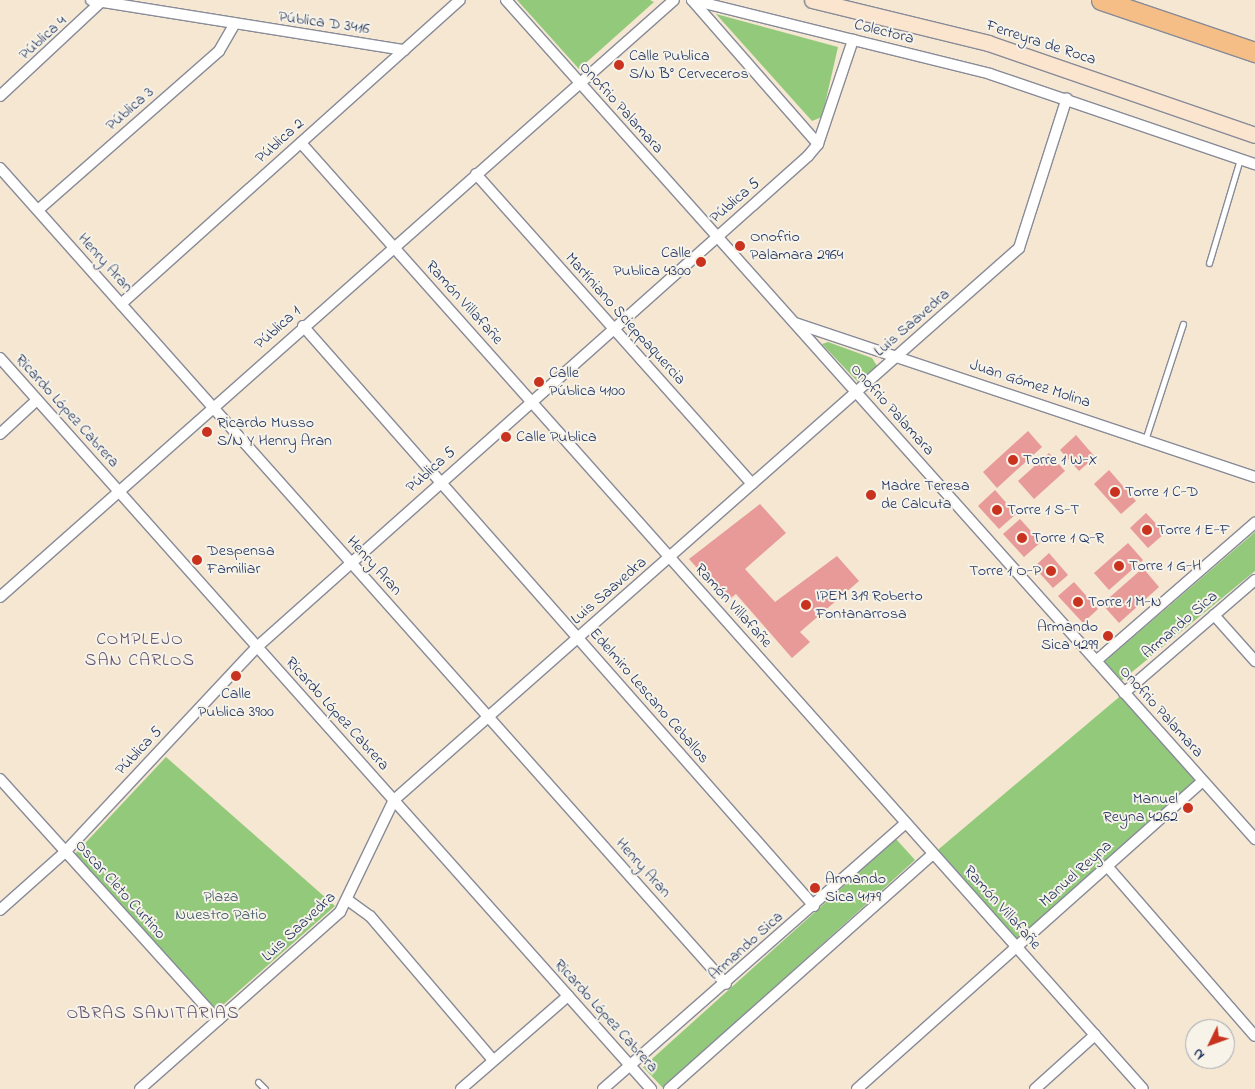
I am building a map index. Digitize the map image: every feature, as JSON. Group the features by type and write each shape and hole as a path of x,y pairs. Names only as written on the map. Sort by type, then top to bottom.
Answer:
{"highway":[{"path":"1101,0 1255,52"}],"street":[{"name":"Pública D 3416","path":"91,0 234,25 404,50"},
{"name":"Pública 2","path":"121,304 460,0"},
{"name":"Onofrio Palamara","path":"506,0 716,238 856,392 1255,840"},
{"name":"Pública 1","path":"0,597 120,492 392,246 674,0"},
{"name":"Colectora","path":"692,0 853,40 1067,98"},
{"path":"692,0 818,144"},
{"name":"Ferreyra de Roca","path":"812,0 988,43 1255,134"},
{"name":"Pública 4","path":"0,96 103,1"},
{"name":"Pública 3","path":"38,210 219,51 234,25"},
{"name":"Pública 5","path":"0,910 65,852 257,647 613,327 716,238 818,144 853,40"},
{"path":"1067,98 1255,164"},
{"name":"Luis Saavedra","path":"140,1089 349,901 394,800 1019,248 1067,98"},
{"name":"Ramón Villafañe","path":"301,143 1143,1089"},
{"name":"Henry Aran","path":"0,168 726,984"},
{"name":"Martíniano Scieppaquercia","path":"476,174 752,484"},
{"name":"Juan Gómez Molina","path":"794,323 1146,437 1255,477"},
{"name":"Edelmiro Lescano Ceballos","path":"303,326 814,906"},
{"name":"Ricardo López Cabrera","path":"0,358 651,1089"},
{"path":"0,434 37,400"},
{"name":"Armando Sica","path":"1096,661 1255,523"},
{"name":"Armando Sica","path":"1124,693 1255,580"},
{"path":"1214,615 1255,661"},
{"name":"Oscar Cleto Curtino","path":"0,779 218,1020"},
{"name":"Manuel Reyna","path":"857,1089 1203,781"},
{"name":"Armando Sica","path":"604,1089 632,1068 906,824"},
{"path":"669,1089 934,854"},
{"path":"1107,866 1255,1036"},
{"path":"349,901 370,916 493,1060"},
{"path":"461,1089 568,996"},
{"path":"1034,1089 1095,1035"}],"lane":[{"path":"1209,263 1240,159"},
{"path":"1146,437 1183,324"},
{"path":"258,1082 265,1089"}],"green space":[{"path":"517,0 650,0 654,2 579,69"},
{"path":"716,14 838,47 822,117 812,121"},
{"path":"828,342 872,358 877,366 858,382 822,344"},
{"path":"1255,532 1255,571 1121,681 1103,663"},
{"path":"1124,693 1203,781 1016,947 933,854"},
{"name":"Plaza Nuestro Patio","path":"166,757 335,906 215,1012 74,855"},
{"path":"896,839 915,860 663,1088 643,1067"}],"building":[{"name":"Torre 1 W-X","path":"1028,431 1042,447 997,488 983,472"},
{"path":"1076,435 1095,457 1079,471 1060,450"},
{"path":"1049,453 1065,471 1034,499 1018,481"},
{"name":"Torre 1 C-D","path":"1109,470 1136,501 1121,514 1094,484"},
{"name":"Torre 1 S-T","path":"995,490 1016,514 999,529 978,506"},
{"path":"760,504 786,533 745,569 775,602 837,556 859,581 800,632 810,642 792,658 736,594 727,601 689,559"},
{"name":"Torre 1 E-F","path":"1146,513 1165,533 1148,548 1130,528"},
{"name":"Torre 1 Q-R","path":"1020,519 1041,542 1024,557 1003,534"},
{"name":"Torre 1 G-H","path":"1128,543 1143,560 1109,590 1094,573"},
{"name":"Torre 1 O-P","path":"1049,553 1068,575 1053,588 1034,567"},
{"path":"1143,568 1159,587 1119,623 1102,604"},
{"name":"Torre 1 M-N","path":"1074,582 1098,609 1083,623 1058,596"}],"place":[{"name":"Calle Publica S/N B° Cerveceros","path":"619,65"},
{"name":"Onofrio Palamara 2964","path":"740,246"},
{"name":"Calle Publica 4300","path":"701,262"},
{"name":"Calle Pública 4100","path":"539,382"},
{"name":"Ricardo Musso S/N Y Henry Aran","path":"207,432"},
{"name":"Calle Publica","path":"506,437"},
{"name":"Torre 1 W-X","path":"1013,460"},
{"name":"Torre 1 C-D","path":"1115,492"},
{"name":"Madre Teresa de Calcuta","path":"871,495"},
{"name":"Torre 1 S-T","path":"997,510"},
{"name":"Torre 1 E-F","path":"1147,530"},
{"name":"Torre 1 Q-R","path":"1022,538"},
{"name":"Despensa Familiar","path":"197,560"},
{"name":"Torre 1 G-H","path":"1119,566"},
{"name":"Torre 1 O-P","path":"1051,571"},
{"name":"Torre 1 M-N","path":"1078,602"},
{"name":"IPEM 319 Roberto Fontanarrosa","path":"806,605"},
{"name":"Armando Sica 4299","path":"1108,636"},
{"name":"Calle Publica 3900","path":"236,676"},
{"name":"Manuel Reyna 4262","path":"1188,808"},
{"name":"Armando Sica 4179","path":"815,888"}],"district":[{"name":"COMPLEJO SAN CARLOS","path":"140,651"},
{"name":"OBRAS SANITARIAS","path":"153,1014"}]}
